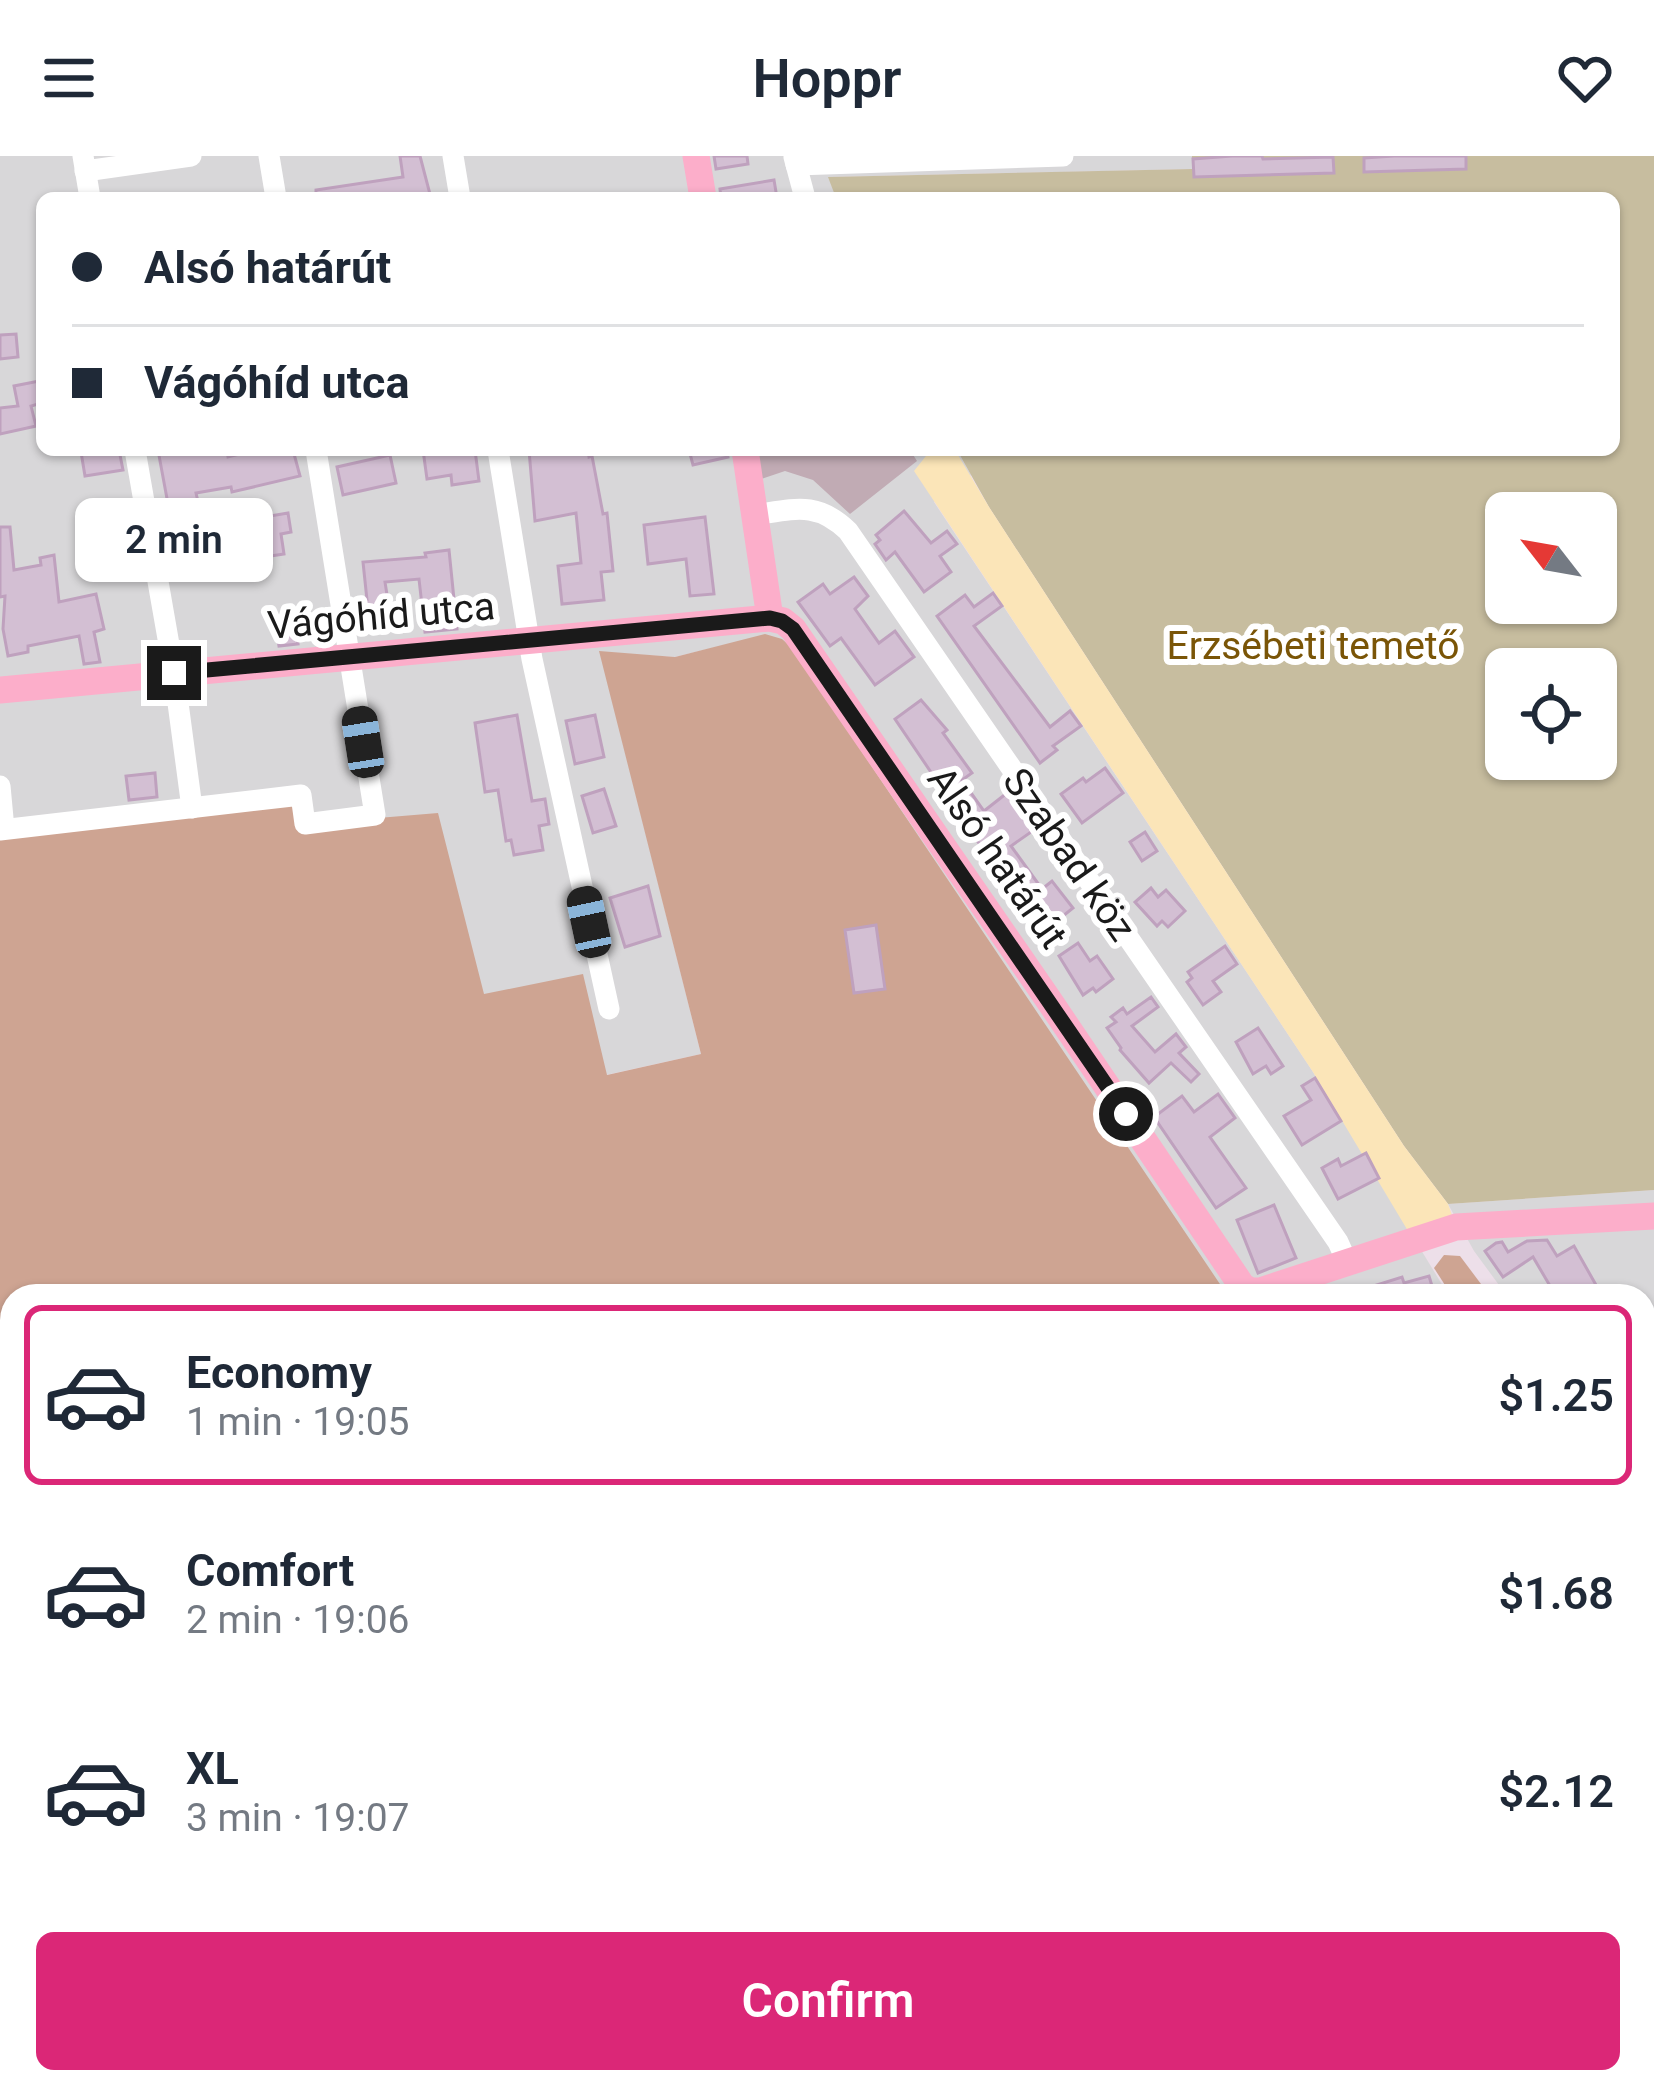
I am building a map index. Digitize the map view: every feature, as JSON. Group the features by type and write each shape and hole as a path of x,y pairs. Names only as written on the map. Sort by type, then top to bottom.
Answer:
{"street":[{"path":"84,163 191,156"},
{"path":"269,156 275,192"},
{"path":"453,156 459,192"},
{"path":"696,156 702,192"},
{"path":"803,192 795,160 1063,156"},
{"path":"136,456 192,808"},
{"path":"0,786 2,830 301,796 305,824 375,815 317,456"},
{"path":"499,456 528,641 608,1009"},
{"path":"746,456 770,618"},
{"name":"Szabad köz","path":"755,515 817,509 848,531 1338,1242 1347,1262"},
{"name":"Vágóhíd utca","path":"0,690 770,618"},
{"name":"Alsó határút","path":"770,618 793,629 1241,1284"},
{"path":"1281,1284 1456,1227 1654,1216"}],"shaded area":[{"path":"0,156 1192,156 1193,169 829,177 834,192 36,192 36,456 960,456 971,475 934,502 1313,1072 1442,1284 1220,1284 765,635 675,657 600,652 701,1054 606,1075 484,995 302,831 0,837"},
{"path":"755,456 914,456 917,461 850,514 813,480 785,471 758,480"},
{"path":"926,456 959,456 1452,1215 1408,1231 1313,1072 914,471"},
{"path":"765,634 792,648 1220,1284 0,1284 0,830 301,795 306,824 438,813 484,994 583,974 607,1075 701,1054 599,651 675,657"},
{"path":"1654,1190 1654,1284 1498,1284 1448,1204"},
{"path":"1444,1255 1460,1256 1481,1284 1444,1284 1434,1268"}],"green space":[{"name":"Erzsébeti temető","path":"1192,156 1654,156 1654,1190 1448,1204 1404,1146 960,456 1620,456 1620,192 834,192 828,177 1192,169"}],"building":[{"path":"400,156 420,156 429,192 316,192 316,190 403,177"},
{"path":"714,156 747,156 748,164 716,169"},
{"path":"1466,156 1466,169 1364,172 1364,158"},
{"path":"1333,157 1334,173 1194,177 1193,159"},
{"path":"774,180 776,192 720,192"},
{"path":"16,334 18,357 0,359 0,335"},
{"path":"36,382 36,405 31,406 36,426 0,434 0,408 18,406 14,386"},
{"path":"82,456 120,456 123,470 85,476"},
{"path":"159,456 295,456 300,476 232,492 231,487 196,493 207,541 168,550 165,533 173,531"},
{"path":"390,456 396,483 343,495 337,467"},
{"path":"424,456 476,456 479,481 452,485 451,475 427,479"},
{"path":"530,456 592,456 603,514 607,513 613,571 601,572 604,600 562,604 558,566 581,563 576,513 535,521"},
{"path":"691,456 728,456 728,457 693,465"},
{"path":"904,511 931,543 947,531 957,544 940,556 951,572 924,592 895,552 886,560 875,544 880,540 876,535"},
{"path":"288,513 291,532 281,534 284,554 264,557 262,545 238,549 234,522"},
{"path":"705,517 714,594 690,596 686,559 648,564 644,525"},
{"path":"0,527 10,527 14,570 41,565 40,558 54,555 59,602 96,594 104,629 94,632 100,662 84,664 79,636 28,646 28,652 8,656 3,629 5,596 0,597"},
{"path":"236,549 241,574 213,580 208,554"},
{"path":"449,550 457,629 425,632 419,579 385,582 391,620 360,625 356,602 367,600 363,562 426,557 425,553"},
{"path":"854,577 868,596 855,609 879,643 895,631 914,657 875,685 841,638 830,646 798,602 823,584 830,594"},
{"path":"993,593 1002,606 974,626 1050,727 1070,711 1081,726 1053,746 1057,750 1040,763 937,616 965,595 974,607"},
{"path":"294,619 298,644 279,646 275,622"},
{"path":"921,700 947,730 943,733 972,773 962,780 984,811 1007,793 1034,830 1011,846 1042,889 1052,881 1073,908 1053,924 1049,918 1039,926 1012,892 895,719"},
{"path":"517,715 532,801 545,799 549,824 539,826 543,850 514,855 511,840 506,841 498,790 485,792 475,723"},
{"path":"595,715 604,757 575,764 566,721"},
{"path":"1105,768 1123,793 1082,823 1061,794"},
{"path":"155,773 157,797 129,800 126,776"},
{"path":"604,789 616,826 593,833 582,796"},
{"path":"1145,832 1157,851 1142,861 1130,842"},
{"path":"648,886 660,936 625,947 610,898"},
{"path":"1151,888 1158,897 1166,890 1185,911 1168,927 1162,921 1157,926 1135,902"},
{"path":"876,925 885,989 854,993 845,930"},
{"path":"1078,943 1090,961 1097,956 1113,979 1083,995 1059,956"},
{"path":"1225,946 1237,964 1213,981 1221,992 1203,1005 1187,982 1192,978 1188,972"},
{"path":"1151,997 1158,1007 1132,1026 1155,1052 1176,1034 1186,1047 1179,1053 1199,1074 1191,1082 1171,1063 1149,1083 1107,1028 1116,1022 1111,1017 1123,1008 1127,1014"},
{"path":"1258,1028 1283,1066 1271,1074 1266,1066 1253,1074 1236,1042"},
{"path":"1315,1078 1341,1121 1302,1145 1284,1116 1311,1100 1302,1086"},
{"path":"1218,1094 1235,1118 1210,1137 1246,1188 1216,1208 1154,1117 1182,1096 1194,1112"},
{"path":"1366,1153 1379,1178 1338,1199 1322,1168 1338,1159 1341,1166"},
{"path":"1274,1205 1296,1258 1258,1273 1237,1220"},
{"path":"1547,1240 1557,1256 1574,1246 1595,1284 1549,1284 1533,1257 1503,1277 1485,1251 1502,1242 1508,1252 1527,1241"},
{"path":"1429,1276 1431,1284 1380,1284 1402,1277 1404,1283"}],"route":[{"path":"174,673 770,618 782,621 793,629 1126,1114"}]}
